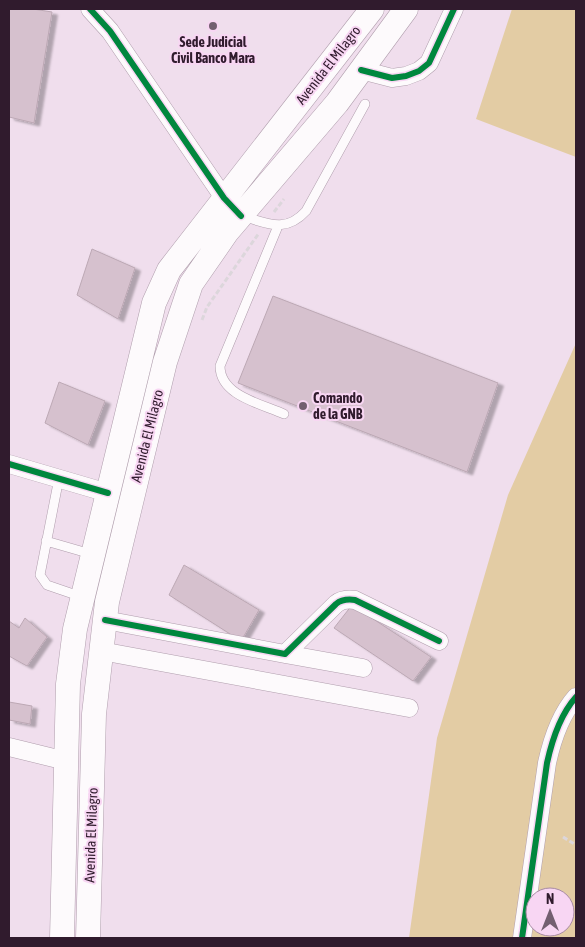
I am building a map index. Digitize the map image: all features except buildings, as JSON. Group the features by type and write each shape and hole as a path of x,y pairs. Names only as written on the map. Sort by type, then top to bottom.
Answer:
{"main road":[{"name":"Avenida El Milagro","path":"62,938 68,684 75,629 154,303 169,270 372,9"},
{"name":"Avenida El Milagro","path":"88,938 94,714 107,602 165,362 191,284 227,232 337,103 406,9"}],"street":[{"path":"90,9 110,31 224,198 241,216"},
{"path":"361,70 392,78 420,71 429,63 454,9"},
{"path":"9,464 108,493"},
{"path":"285,654 336,604 349,599 355,600 439,641"},
{"path":"105,620 363,668"},
{"path":"101,651 409,708"},
{"path":"522,938 547,763 552,741 561,721 576,697"},
{"path":"9,747 66,761"}],"lane":[{"path":"241,216 278,226 299,218 306,211 365,104"},
{"path":"278,226 220,366 220,373 223,381 233,392 284,414"},
{"path":"59,478 40,576 47,585 82,597"},
{"path":"46,541 92,554"}],"path":[{"path":"562,837 576,845"}],"shaded area":[{"path":"512,9 576,9 576,157 476,119"},
{"path":"576,343 576,938 409,938 437,738 508,495"}],"cycle path":[{"path":"90,9 110,31 224,198 241,216"},
{"path":"361,70 392,78 406,76 419,71 429,63 454,9"},
{"path":"9,464 108,493"},
{"path":"105,620 285,654 336,604 343,600 355,600 439,641"},
{"path":"522,938 547,763 557,728 565,712 576,697"}],"place":[{"name":"Sede Judicial Civil Banco Mara","path":"213,26"},
{"name":"Comando de la GNB","path":"303,406"}]}
